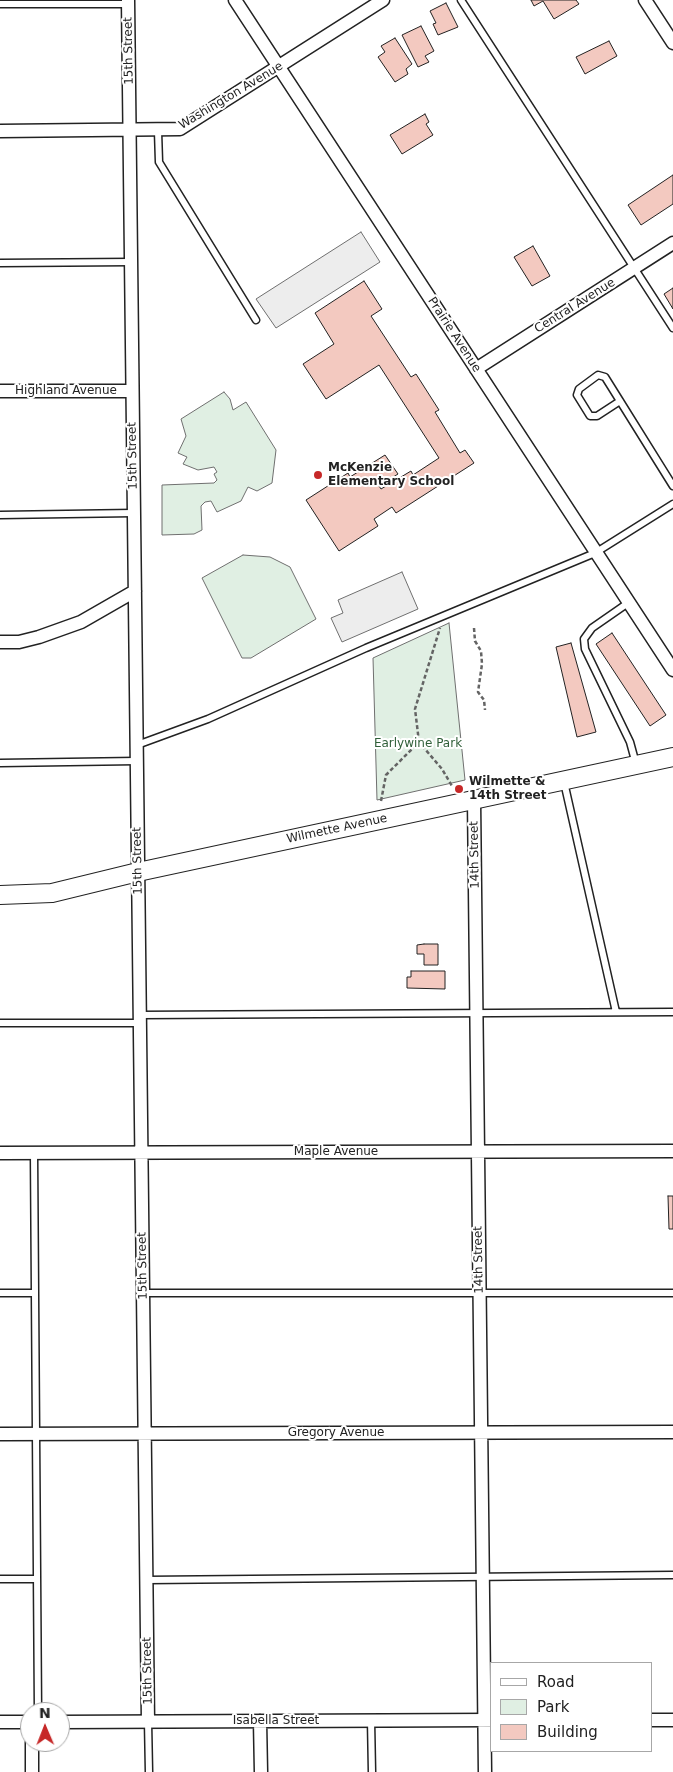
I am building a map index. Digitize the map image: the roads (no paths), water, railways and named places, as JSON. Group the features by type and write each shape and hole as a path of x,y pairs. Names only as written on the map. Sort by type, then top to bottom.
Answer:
{"street":[{"name":"Prairie Avenue","path":"235,0 673,670"},
{"name":"Washington Avenue","path":"0,131 158,131 180,129 383,0"},
{"path":"645,0 673,42"},
{"name":"15th Street","path":"128,2 148,1721"},
{"name":"Central Avenue","path":"476,368 673,243"},
{"name":"Highland Avenue","path":"0,391 132,391"},
{"path":"0,642 19,642 81,622 134,590"},
{"name":"Wilmette Avenue","path":"0,895 52,893 138,872 673,757"},
{"name":"14th Street","path":"474,800 483,1575 488,1720 485,1772"},
{"name":"Maple Avenue","path":"0,1153 673,1151"},
{"name":"Gregory Avenue","path":"0,1434 673,1432"},
{"name":"Isabella Street","path":"70,1722 488,1720"},
{"path":"653,1720 673,1720"},
{"path":"260,1721 261,1772"},
{"path":"0,1722 20,1722"},
{"path":"32,1752 32,1772"}],"lane":[{"path":"461,0 673,328"},
{"path":"0,4 128,2"},
{"path":"158,131 158,162 256,320"},
{"path":"0,263 132,262"},
{"path":"620,401 597,416 590,416 576,395 579,389 598,375 605,377 620,401 673,486"},
{"path":"137,745 208,719 283,683 595,553 673,504"},
{"path":"0,515 134,513"},
{"path":"628,603 592,628 584,639 585,649 630,742 637,765"},
{"path":"0,763 137,761"},
{"path":"563,780 616,1012"},
{"path":"0,1023 476,1013 673,1012"},
{"path":"34,1153 38,1702"},
{"path":"0,1293 35,1293"},
{"path":"143,1293 673,1293"},
{"path":"147,1580 483,1575 673,1575"},
{"path":"0,1579 37,1579"},
{"path":"371,1720 372,1772"},
{"path":"148,1721 149,1772"}],"place":[{"name":"McKenzie Elementary School","path":"318,475"},
{"name":"Wilmette & 14th Street","path":"459,789"}],"park label":[{"name":"Earlywine Park","path":"418,744"}]}
